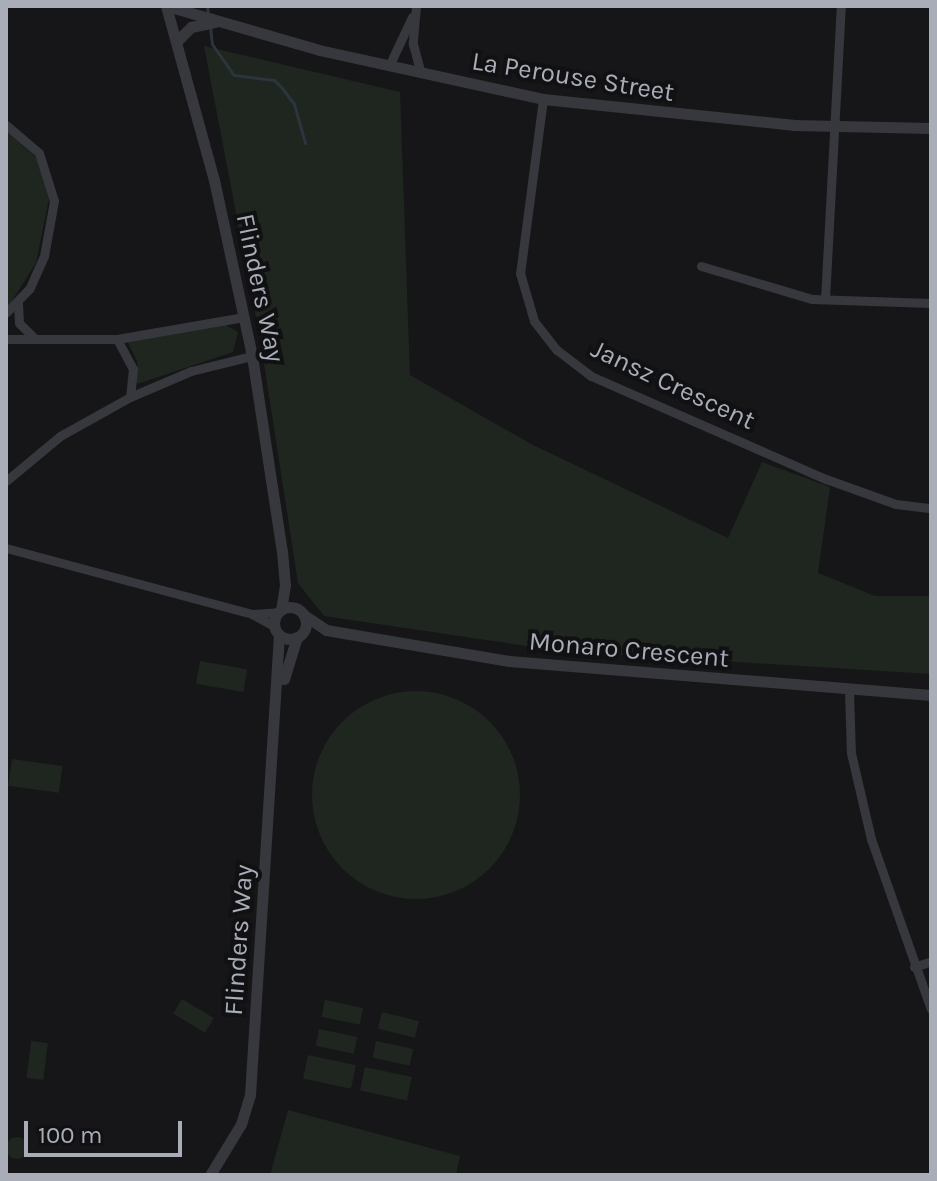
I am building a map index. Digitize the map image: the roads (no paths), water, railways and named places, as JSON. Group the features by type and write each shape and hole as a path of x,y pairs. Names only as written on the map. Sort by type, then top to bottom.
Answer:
{"street":[{"name":"La Perouse Street","path":"166,6 211,22 389,66 543,99 687,117 835,127 931,128"},
{"name":"Flinders Way","path":"166,6 244,317 285,585 277,631 279,699 250,1095 241,1124 210,1175"},
{"path":"825,299 841,6"},
{"path":"389,66 415,8"},
{"path":"415,8 413,47 421,73"},
{"path":"177,41 191,27 211,22"},
{"name":"Jansz Crescent","path":"543,99 520,273 534,321 557,350 591,376 826,479 896,504 931,508"},
{"path":"6,125 39,153 54,201 44,256 18,304 6,313"},
{"path":"701,266 825,299 931,303"},
{"path":"18,304 24,332 42,342"},
{"path":"6,339 42,342 117,339 244,317"},
{"path":"117,339 133,369 130,397"},
{"path":"6,481 60,436 130,397 191,371 252,356"},
{"path":"6,548 252,614 277,631"},
{"name":"Flinders Way","path":"279,699 299,635 300,612 285,585"},
{"path":"252,614 300,612"},
{"name":"Monaro Crescent","path":"300,612 326,630"},
{"name":"Monaro Crescent","path":"277,631 299,635 326,630 509,661 849,691 931,695"},
{"path":"849,691 851,753 864,813 914,967 931,1009"},
{"path":"914,967 931,961"}],"waterway":[{"path":"207,6 208,15"},
{"path":"210,26 212,44 234,75 274,80 282,88 294,104 305,143"}]}
